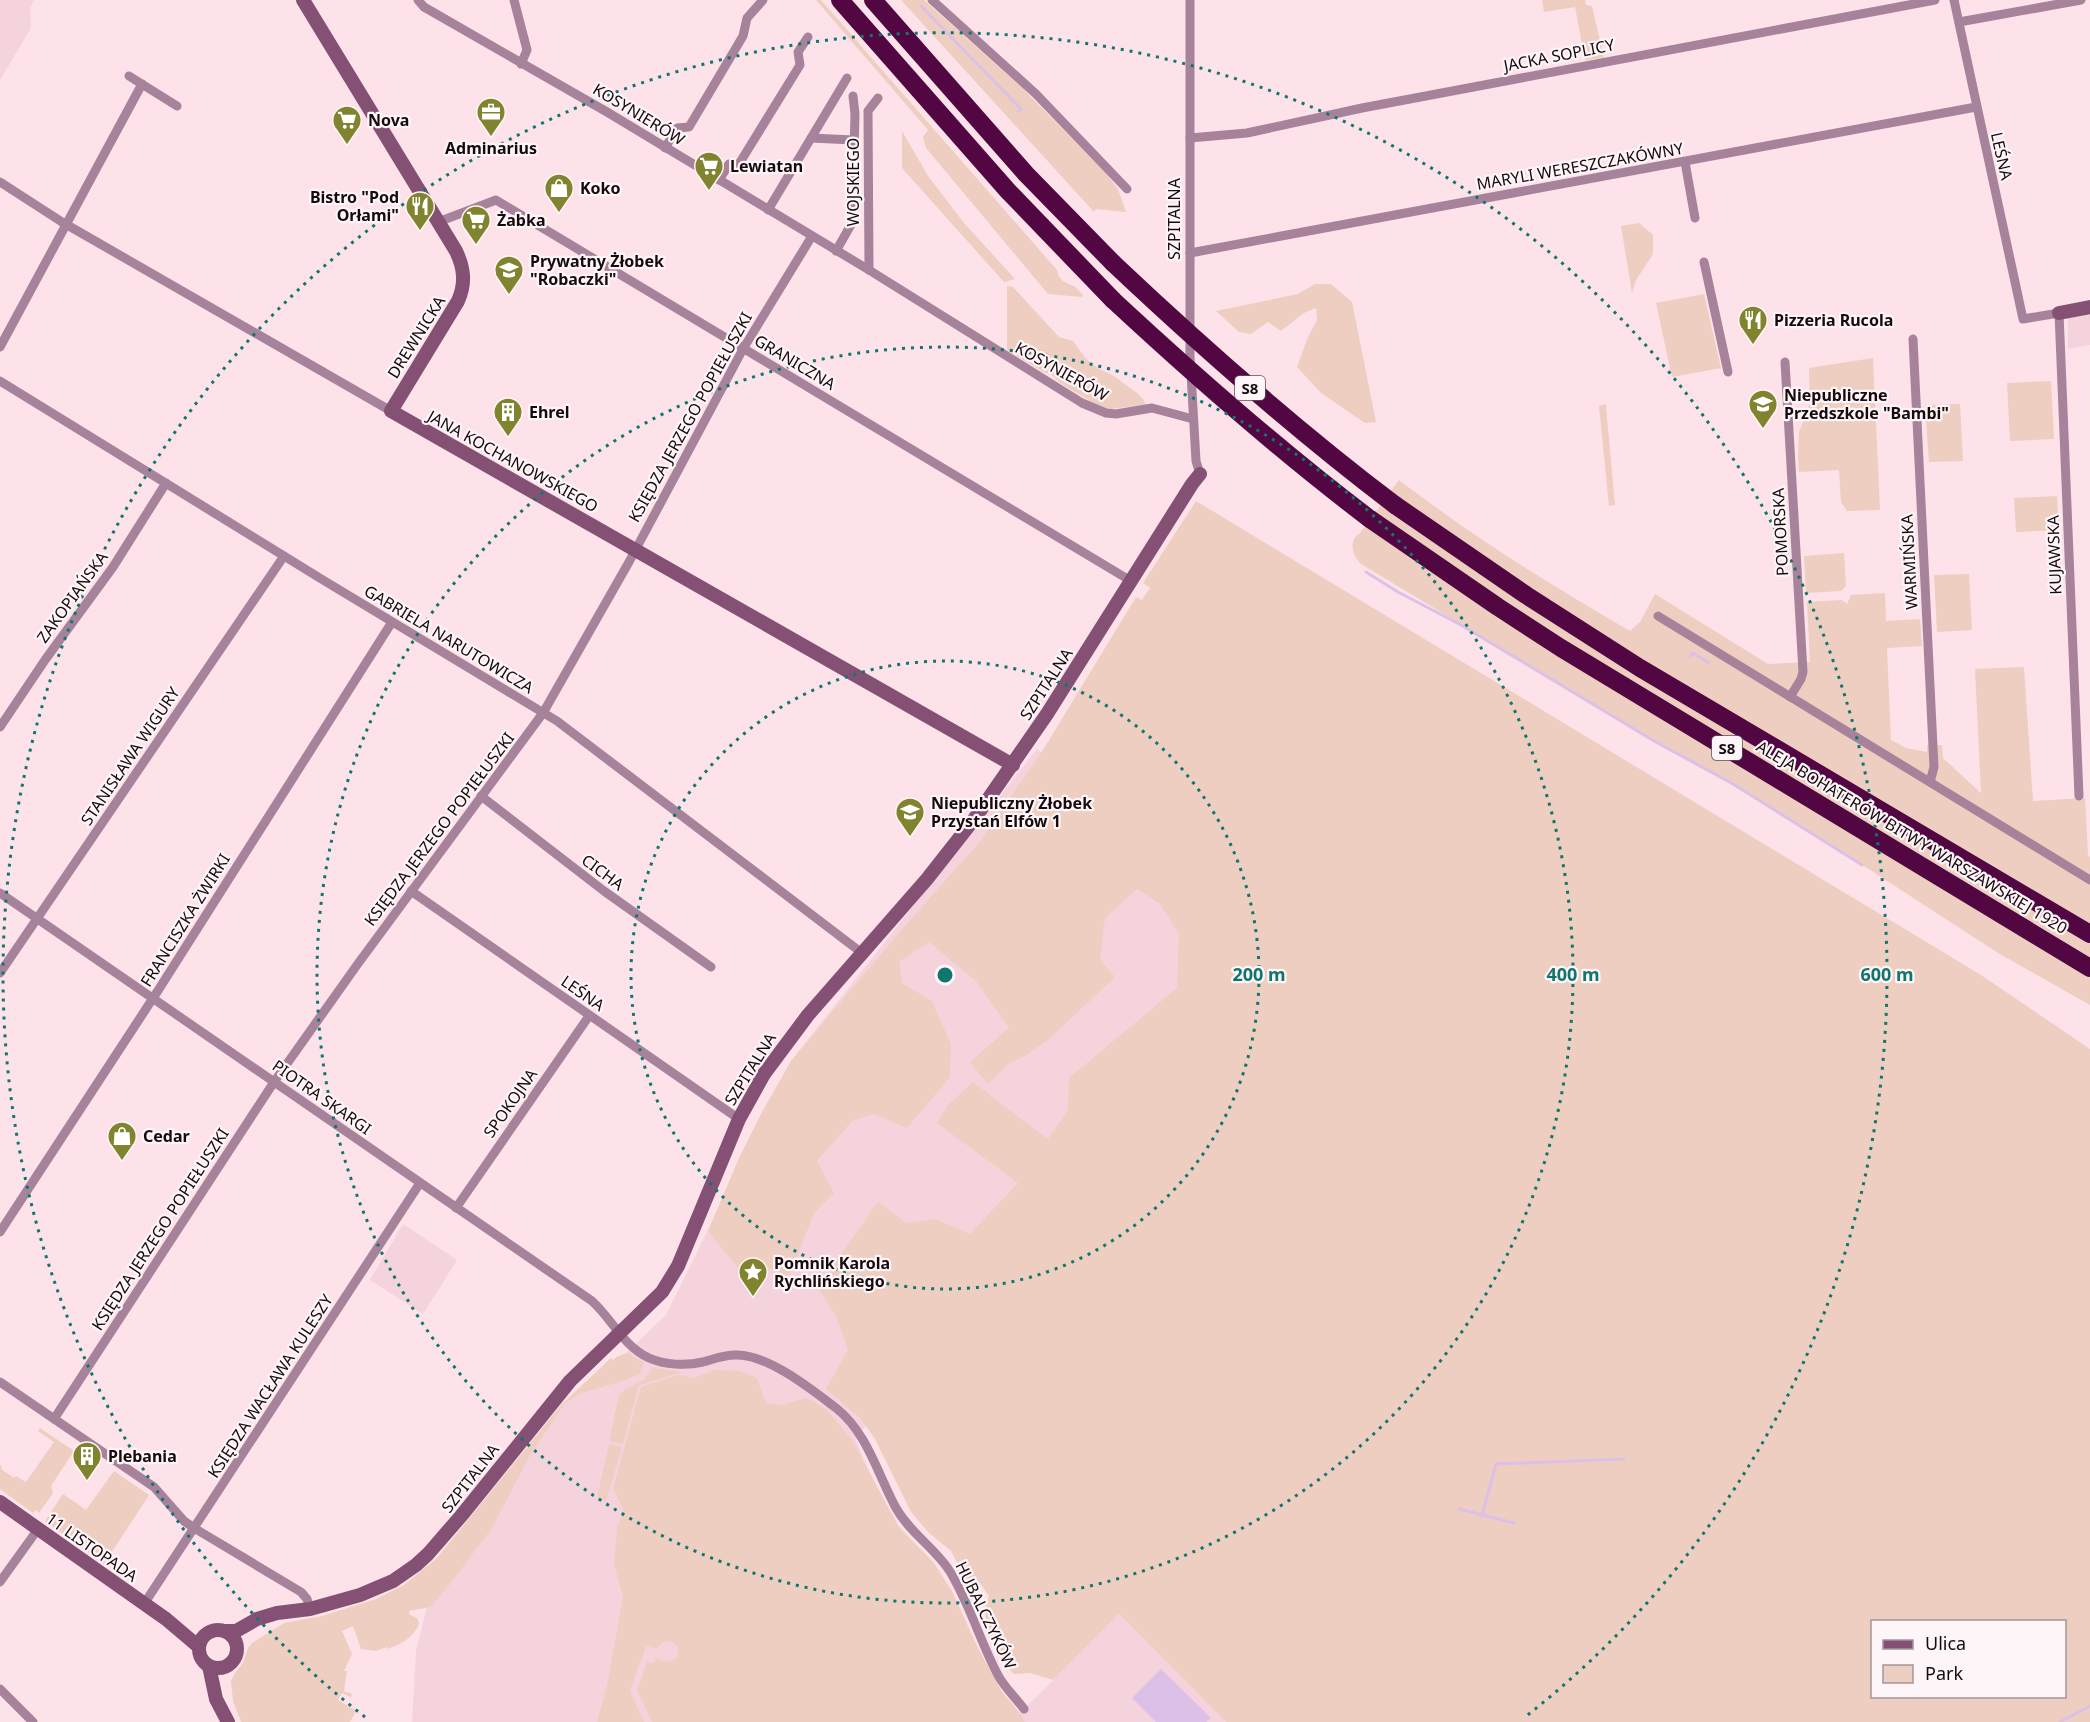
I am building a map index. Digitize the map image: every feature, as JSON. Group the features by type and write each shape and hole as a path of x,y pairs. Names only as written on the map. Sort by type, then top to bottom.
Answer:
{"highway":[{"name":"ALEJA BOHATERÓW BITWY WARSZAWSKIEJ 1920","path":"840,0 1008,191 1113,300 1239,415 1299,465 1370,519 1561,648 2090,969"},
{"name":"ALEJA BOHATERÓW BITWY WARSZAWSKIEJ 1920","path":"873,0 1026,174 1113,263 1258,395 1395,505 1526,595 1640,668 2090,934"},
{"path":"880,0 905,36"}],"street":[{"name":"DREWNICKA","path":"303,0 456,250 462,266 464,277 461,294 391,411"},
{"path":"514,0 527,50 521,64"},
{"path":"665,148 677,128 689,127 743,36 747,18 763,0"},
{"path":"932,0 1036,94 1127,189"},
{"name":"SZPITALNA","path":"295,1612 349,1599 380,1587 422,1560 461,1516 553,1400 653,1302 671,1280 739,1119 764,1074 791,1036 951,849 1013,765 1197,477 1190,356 1190,0"},
{"name":"JACKA SOPLICY","path":"1190,138 1247,133 1362,108 1935,0"},
{"name":"LEŚNA","path":"1954,0 2023,319 2059,313"},
{"path":"1959,22 2080,0"},
{"name":"KOSYNIERÓW","path":"421,4 720,180 1094,408 1116,414 1152,408 1193,419"},
{"path":"720,180 729,164 739,164 794,75 800,65 798,52 807,37"},
{"path":"129,76 177,106"},
{"path":"768,210 847,78"},
{"path":"0,347 142,84"},
{"path":"836,251 852,223 855,114 853,96"},
{"name":"WOJSKIEGO","path":"869,270 868,111 878,98"},
{"name":"MARYLI WERESZCZAKÓWNY","path":"1191,253 1976,107"},
{"path":"811,138 854,140"},
{"path":"1685,162 1695,218"},
{"name":"JANA KOCHANOWSKIEGO","path":"0,182 66,224 278,347 1013,765"},
{"name":"GRANICZNA","path":"438,222 496,200 1131,581"},
{"name":"KSIĘDZA JERZEGO POPIEŁUSZKI","path":"54,1419 274,1082 411,891 543,713 636,549 742,349 812,236"},
{"path":"1704,262 1728,372"},
{"path":"2059,313 2090,307"},
{"name":"KUJAWSKA","path":"2059,313 2079,796"},
{"name":"WARMIŃSKA","path":"1913,339 1934,767 1930,782"},
{"name":"POMORSKA","path":"1785,362 1803,672 1801,680 1790,697"},
{"name":"GABRIELA NARUTOWICZA","path":"0,381 543,713 862,953"},
{"name":"ZAKOPIAŃSKA","path":"0,727 45,660 113,567 166,483"},
{"name":"STANISŁAWA WIGURY","path":"0,973 284,556"},
{"path":"1658,616 2090,880"},
{"name":"FRANCISZKA ŻWIRKI","path":"0,1232 153,999 392,622"},
{"name":"CICHA","path":"481,796 604,891 711,967"},
{"name":"LEŚNA","path":"411,891 739,1119"},
{"name":"PIOTRA SKARGI","path":"0,893 591,1301 620,1334"},
{"name":"SPOKOJNA","path":"456,1208 589,1016"},
{"name":"KSIĘDZA WACŁAWA KULESZY","path":"144,1604 420,1183"},
{"name":"HUBALCZYKÓW","path":"620,1334 635,1350 661,1362 689,1364 730,1355 755,1357 779,1370 838,1410 858,1433 903,1519 949,1570 999,1676 1024,1709"},
{"path":"0,1382 154,1487 184,1521 194,1528 301,1592 307,1599 310,1609"},
{"name":"11 LISTOPADA","path":"0,1502 144,1604 202,1641"},
{"path":"0,1581 38,1529"},
{"path":"227,1718 216,1699 209,1666 201,1658 202,1641 213,1630 236,1631 265,1616 295,1612"},
{"path":"227,1718 221,1690 225,1667 235,1659 237,1648 247,1635 276,1618 295,1612"},
{"path":"226,1631 233,1637 237,1648"},
{"path":"209,1666 225,1667"},
{"path":"0,1689 33,1722"}],"shaded area":[{"path":"0,0 34,0 30,8 31,28 0,80"},
{"path":"2090,314 2090,345 2068,349 2068,318"},
{"path":"1037,749 1297,943 855,1438 894,1531 1004,1722 412,1722 416,1650 439,1561 562,1404 625,1354 666,1315 791,1061"},
{"path":"403,1224 457,1260 423,1314 370,1280"},
{"path":"1119,1614 1226,1722 1025,1722 1020,1713"},
{"path":"1161,1669 1211,1718 1206,1722 1156,1722 1132,1698"}],"green space":[{"path":"816,0 821,0 1057,270 1060,278 1076,288 1083,295 1082,297 1048,294 926,148 923,137 928,130"},
{"path":"901,0 924,0 1020,86 1105,172 1118,189 1126,212 1096,209 1094,212"},
{"path":"1542,0 1585,0 1586,5 1592,6 1604,58 1585,60 1575,7 1544,12"},
{"path":"902,131 928,176 964,223 1015,279 1004,282 902,168"},
{"path":"1639,223 1653,235 1653,254 1636,280 1632,293 1621,226"},
{"path":"1315,284 1331,284 1352,302 1376,422 1365,423 1321,393 1297,367 1317,320 1316,308 1304,313 1281,331 1268,322 1251,334 1239,332 1216,311 1298,294"},
{"path":"1007,286 1013,287 1059,337 1073,341 1086,359 1137,393 1146,405 1110,409 1095,404 1060,383 1050,373 1045,373 1007,350"},
{"path":"1704,294 1721,368 1672,377 1656,303"},
{"path":"1873,358 1880,510 1847,511 1841,502 1839,470 1799,472 1799,432 1810,403 1809,368"},
{"path":"2051,381 2054,439 2010,441 2007,383"},
{"path":"1606,404 1615,505 1609,506 1599,406"},
{"path":"1960,404 1963,461 1929,462 1925,405"},
{"path":"1399,480 1512,559 1630,631 1640,622 1655,594 1768,664 1810,662 1807,602 1842,600 1847,604 1851,595 1885,593 1886,621 1920,619 1922,646 1887,648 1891,740 1906,748 1927,752 1927,745 1942,745 1943,758 1981,793 1975,669 2024,667 2033,801 2085,798 2088,855 2090,857 2090,1005 1998,953 1804,827 1733,784 1643,734 1361,564 1355,556 1354,540"},
{"path":"2057,496 2059,530 2016,532 2014,498"},
{"path":"1196,501 1981,975 2090,1049 2090,1722 1226,1722 1119,1614 1053,1680 1030,1673 1014,1674 1002,1662 986,1622 985,1609 989,1596 980,1583 965,1578 951,1551 929,1533 911,1512 875,1439 861,1419 826,1389 848,1350 836,1316 820,1291 823,1280 878,1202 906,1223 935,1219 970,1234 1018,1183 937,1123 948,1105 973,1082 1048,1139 1068,1110 1069,1078 1177,988 1179,934 1160,904 1137,889 1105,918 1100,960 1115,977 1048,1040 1007,1065 988,1084 970,1062 1009,1028 976,981 929,942 899,962 902,983 932,1001 951,1044 950,1077 907,1128 874,1114 853,1120 817,1161 834,1193 814,1213 789,1277 756,1264 738,1268 708,1231 739,1158 791,1061 910,920 978,844 1043,750 1136,597 1142,600 1150,588 1143,583"},
{"path":"1844,553 1846,586 1841,591 1806,593 1804,556"},
{"path":"1969,574 1972,630 1937,632 1934,575"},
{"path":"627,1353 644,1363 640,1373 623,1381 581,1393 565,1403 529,1457 492,1528 447,1588 430,1607 409,1611 410,1615 417,1618 419,1624 410,1637 393,1647 376,1651 361,1649 353,1626 342,1631 352,1654 344,1671 347,1671 344,1691 352,1694 351,1697 342,1693 338,1700 366,1717 356,1711 350,1722 241,1722 233,1701 231,1681 252,1643 284,1623 322,1616 376,1599 404,1585 437,1558 562,1404 611,1358 613,1360"},
{"path":"652,1368 682,1372 639,1385 623,1444 609,1441 619,1395 644,1380"},
{"path":"715,1370 740,1371 757,1378 766,1403 781,1405 807,1398 827,1410 852,1440 899,1527 934,1563 952,1591 977,1646 1002,1692 1025,1722 652,1722 637,1690 647,1662 653,1663 658,1657 668,1662 677,1658 678,1648 667,1641 657,1649 646,1646 630,1691 644,1722 597,1722 607,1686 623,1597 614,1564 617,1528 624,1510 613,1489 641,1387 679,1375 694,1378"},
{"path":"40,1428 74,1451 51,1486 53,1493 39,1513 36,1510 33,1513 0,1489 0,1465 1,1469 14,1478 16,1476 26,1482 54,1442 38,1431"},
{"path":"609,1444 622,1447 606,1501 597,1498"},
{"path":"114,1471 149,1495 104,1564 45,1521 63,1494 86,1510"}],"waterway":[{"path":"921,6 1021,109 1019,111"},
{"path":"1366,572 1398,592 1461,625 1654,741 1733,784 1862,865"},
{"path":"1690,657 1693,653 1709,663"},
{"path":"1482,1516 1496,1464 1624,1459"},
{"path":"1459,1509 1514,1523"},
{"path":"2060,1722 2090,1706"}],"place":[{"name":"Adminarius","path":"491,138"},
{"name":"Nova","path":"347,146"},
{"name":"Lewiatan","path":"709,192"},
{"name":"Koko","path":"559,214"},
{"name":"Bistro \"Pod Orłami\"","path":"420,232"},
{"name":"Żabka","path":"476,246"},
{"name":"Prywatny Żłobek \"Robaczki\"","path":"509,296"},
{"name":"Pizzeria Rucola","path":"1753,346"},
{"name":"Niepubliczne Przedszkole \"Bambi\"","path":"1763,430"},
{"name":"Ehrel","path":"508,438"},
{"name":"Niepubliczny Żłobek Przystań Elfów 1","path":"910,838"},
{"name":"Cedar","path":"122,1162"},
{"name":"Pomnik Karola Rychlińskiego","path":"753,1298"},
{"name":"Plebania","path":"87,1482"}]}
